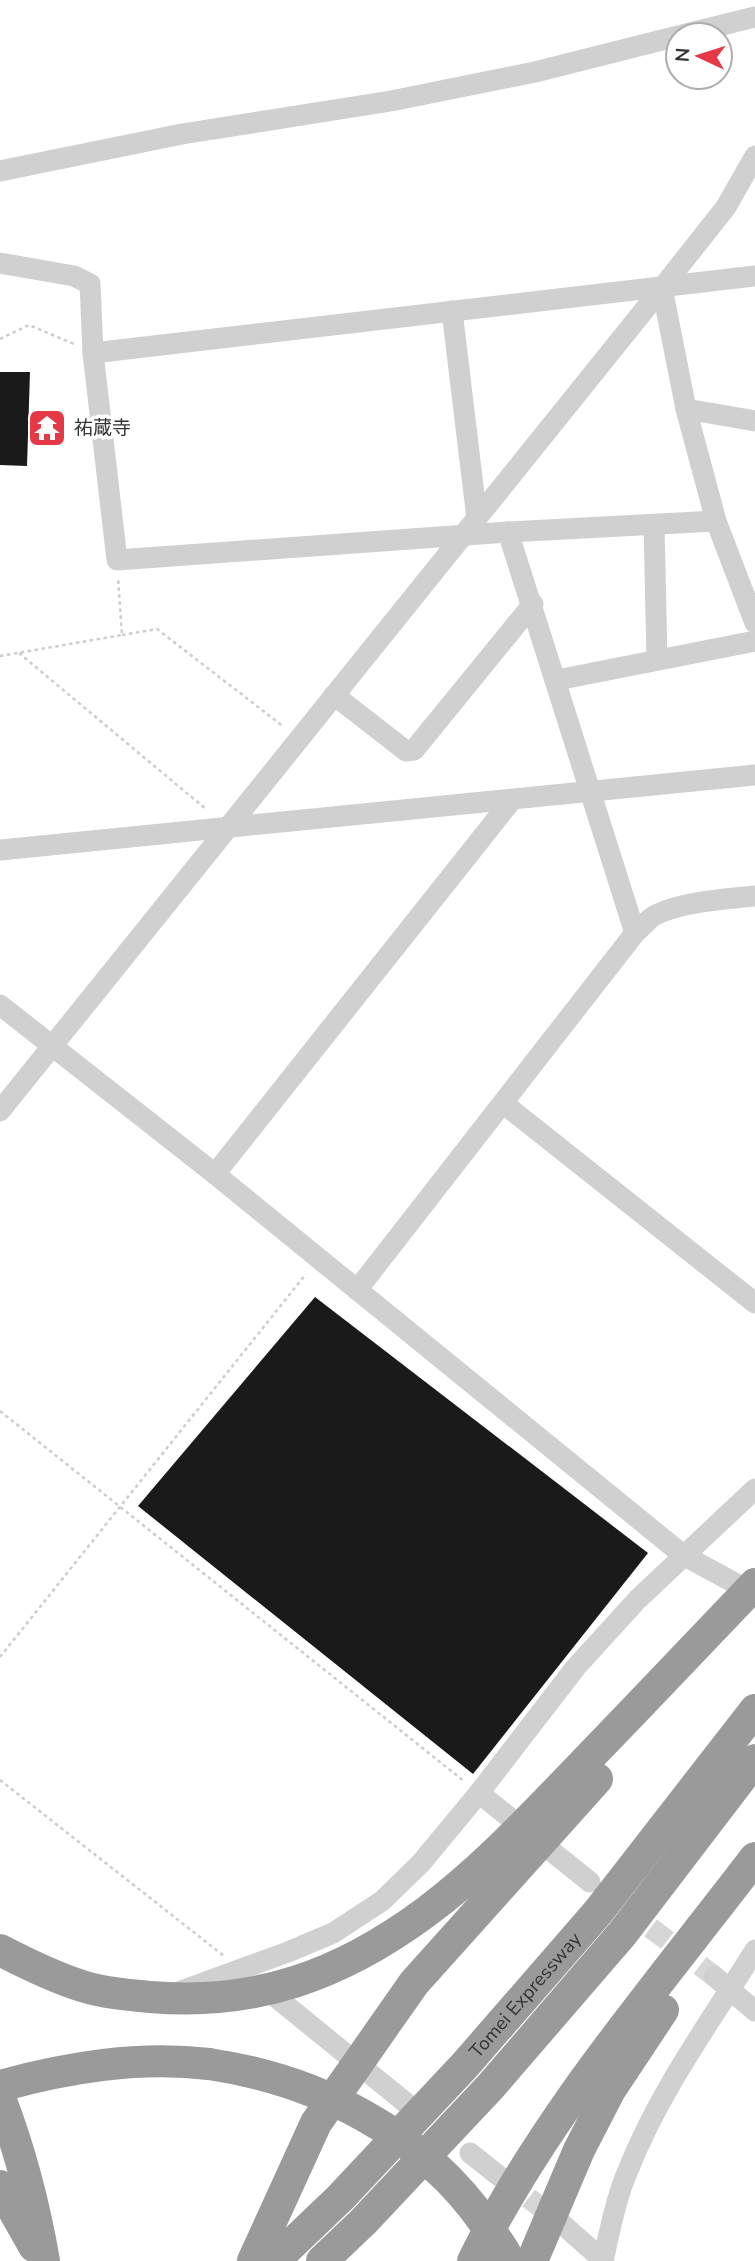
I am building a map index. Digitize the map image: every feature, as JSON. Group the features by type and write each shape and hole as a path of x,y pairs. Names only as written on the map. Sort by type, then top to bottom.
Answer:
{"highway":[{"path":"0,1950 43,1972 84,1987 175,1999 229,1998 282,1987 328,1970 382,1942 427,1912 516,1833 755,1584"},
{"path":"253,2261 316,2123 414,1983 648,1723 755,1596"},
{"name":"Tomei Expressway","path":"274,2261 340,2198 465,2065 598,1912 755,1710"},
{"name":"Tomei Expressway","path":"322,2261 363,2222 491,2086 621,1934 755,1760"},
{"path":"473,2261 524,2168 566,2105 755,1858"},
{"path":"532,2261 579,2150 610,2090 755,1872"},
{"path":"0,2086 68,2070 129,2061 177,2060 240,2068 299,2086 352,2109 384,2127 436,2168 475,2208 509,2261"},
{"path":"0,2098 34,2202 44,2261"},
{"path":"0,2186 44,2261"}],"street":[{"path":"734,22 755,17"},
{"path":"0,171 182,134 391,101 535,72 664,40"},
{"path":"0,1111 662,288 726,207 755,156"},
{"path":"0,263 74,276 90,285 93,353 117,560 508,532 716,521"},
{"path":"93,353 755,276"},
{"path":"662,288 686,409 716,521 755,623"},
{"path":"452,311 477,519"},
{"path":"686,409 755,421"},
{"path":"654,525 657,660"},
{"path":"508,532 635,933"},
{"path":"334,695 406,751 414,751 533,604"},
{"path":"557,680 755,641"},
{"path":"0,850 755,775"},
{"path":"215,1174 511,801"},
{"path":"357,1290 635,933 653,916 680,907 755,896"},
{"path":"0,1005 215,1174 683,1555 755,1596"},
{"path":"504,1104 755,1303"},
{"path":"0,1956 32,1975 83,1994 131,2002 184,1990 333,1933 382,1901 421,1863 576,1667 638,1599 755,1489"},
{"path":"479,1793 590,1882"},
{"path":"562,2223 604,2261 618,2200 643,2136 678,2070 755,1950"},
{"path":"240,1969 406,2103"},
{"path":"714,1976 755,2011"},
{"path":"470,2153 499,2176"}],"path":[{"path":"0,339 29,325 93,353"},
{"path":"117,560 122,635"},
{"path":"0,656 158,629 299,739"},
{"path":"19,653 229,828"},
{"path":"0,1657 317,1259"},
{"path":"0,1411 479,1793"},
{"path":"0,1780 240,1969"}],"building":[{"path":"0,372 30,372 27,466 0,465"},
{"path":"315,1297 648,1553 473,1774 138,1506"}],"tunnel":[{"path":"626,1909 714,1976"},
{"path":"504,2179 561,2223"}],"place":[{"name":"祐蔵寺","path":"47,428"}]}
